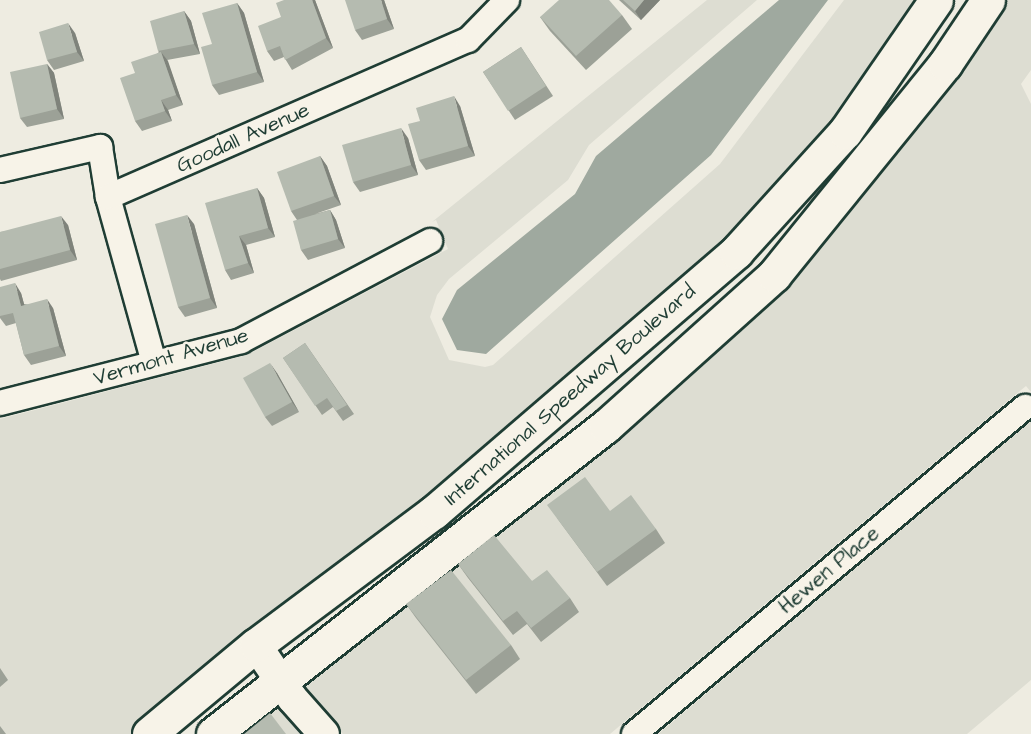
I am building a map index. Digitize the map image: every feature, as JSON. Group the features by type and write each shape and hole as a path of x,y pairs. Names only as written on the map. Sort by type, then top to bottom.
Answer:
{"main road":[{"name":"International Speedway Boulevard","path":"149,734 256,645 434,512 736,252 845,132 936,0"},
{"name":"International Speedway Boulevard","path":"213,734 606,426 774,275 945,64 988,0"}],"street":[{"name":"Goodall Avenue","path":"108,197 468,40 507,0"},
{"path":"0,170 100,147 108,197 154,363"},
{"name":"Vermont Avenue","path":"0,403 241,341 430,241"},
{"name":"Hewen Place","path":"634,734 1025,407"},
{"path":"256,645 324,734"}],"shaded area":[{"path":"707,0 757,0 589,145 568,180 449,279 437,295 430,317 449,360 485,367 493,365 720,164 844,0 919,0 755,239 150,734 0,734 0,419 247,355 448,249 436,220 432,222"},
{"path":"779,0 828,0 711,155 486,354 457,350 442,319 457,290 575,194 596,156"},
{"path":"1006,0 1031,0 1031,70 1021,84 1031,104 1031,392 1026,386 610,734 343,734 284,668 610,413 956,74"},
{"path":"1031,421 1031,680 967,734 658,734"},
{"path":"262,685 305,734 199,734"}],"building":[{"path":"284,0 312,0 326,38 285,60 280,46 267,51 258,26 281,17 276,3"},
{"path":"345,0 381,0 387,19 355,30"},
{"path":"559,0 609,0 622,15 576,56 540,17"},
{"path":"623,0 644,0 635,11"},
{"path":"237,3 257,72 212,85 201,47 212,44 202,13"},
{"path":"184,11 194,44 158,51 150,21"},
{"path":"68,23 77,52 47,60 39,32"},
{"path":"521,47 546,86 508,111 483,72"},
{"path":"161,52 176,95 161,100 165,111 135,121 120,78 135,73 131,62"},
{"path":"47,64 57,109 20,118 10,72"},
{"path":"454,96 468,146 419,160 408,124 420,121 416,108"},
{"path":"401,128 411,165 353,182 342,145"},
{"path":"320,156 334,196 291,211 277,172"},
{"path":"257,188 268,228 239,236 248,263 225,270 205,203"},
{"path":"330,210 338,239 301,250 293,221"},
{"path":"187,215 210,298 178,307 155,224"},
{"path":"61,216 70,250 0,269 0,232"},
{"path":"15,283 21,306 47,299 59,346 24,355 13,313 0,316 0,287"},
{"path":"305,343 347,405 336,411 327,398 315,406 283,358"},
{"path":"270,363 292,402 265,417 243,378"},
{"path":"585,477 610,511 631,495 656,529 597,572 547,505"},
{"path":"494,535 532,581 547,570 570,598 531,628 517,611 503,621 458,564"},
{"path":"451,570 511,645 466,680 406,604"},
{"path":"270,713 286,734 244,734"}]}
